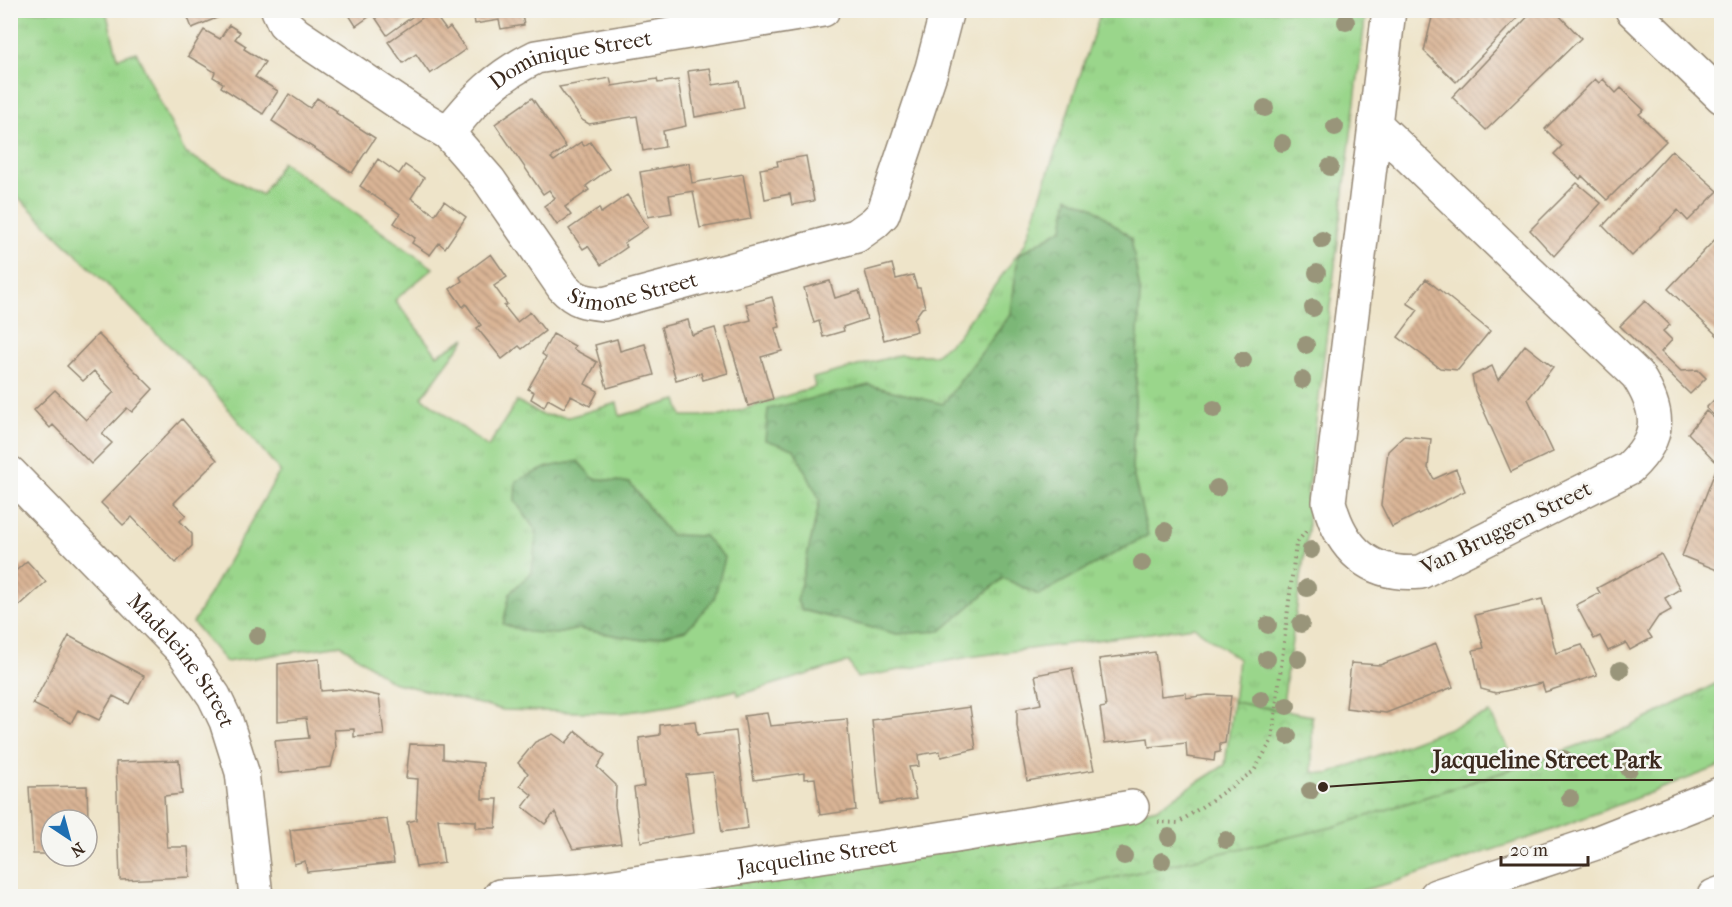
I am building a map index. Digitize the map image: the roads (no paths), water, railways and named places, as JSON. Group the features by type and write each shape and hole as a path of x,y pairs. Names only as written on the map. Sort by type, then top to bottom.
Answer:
{"main road":[{"name":"Simone Street","path":"278,10 284,23 296,34 448,133 489,180 563,287 573,297 604,304 856,236 874,223 883,214 932,68 947,10"},
{"name":"Dominique Street","path":"448,133 485,90 519,65 536,57 823,10"},
{"name":"Van Bruggen Street","path":"1375,124 1637,375 1647,392 1655,418 1652,440 1629,468 1421,572 1403,574 1371,564 1349,547 1340,534 1329,502 1375,124 1389,10"},
{"path":"1632,10 1722,97"},
{"name":"Madeleine Street","path":"10,473 182,650 214,696 226,721 242,772 256,897"},
{"path":"1436,897 1596,843 1722,793"},
{"name":"Jacqueline Street","path":"500,897 579,891 938,839 1132,807"},
{"path":"1714,897 1722,893"}],"place":[{"name":"Jacqueline Street Park","path":"1323,787"}]}
